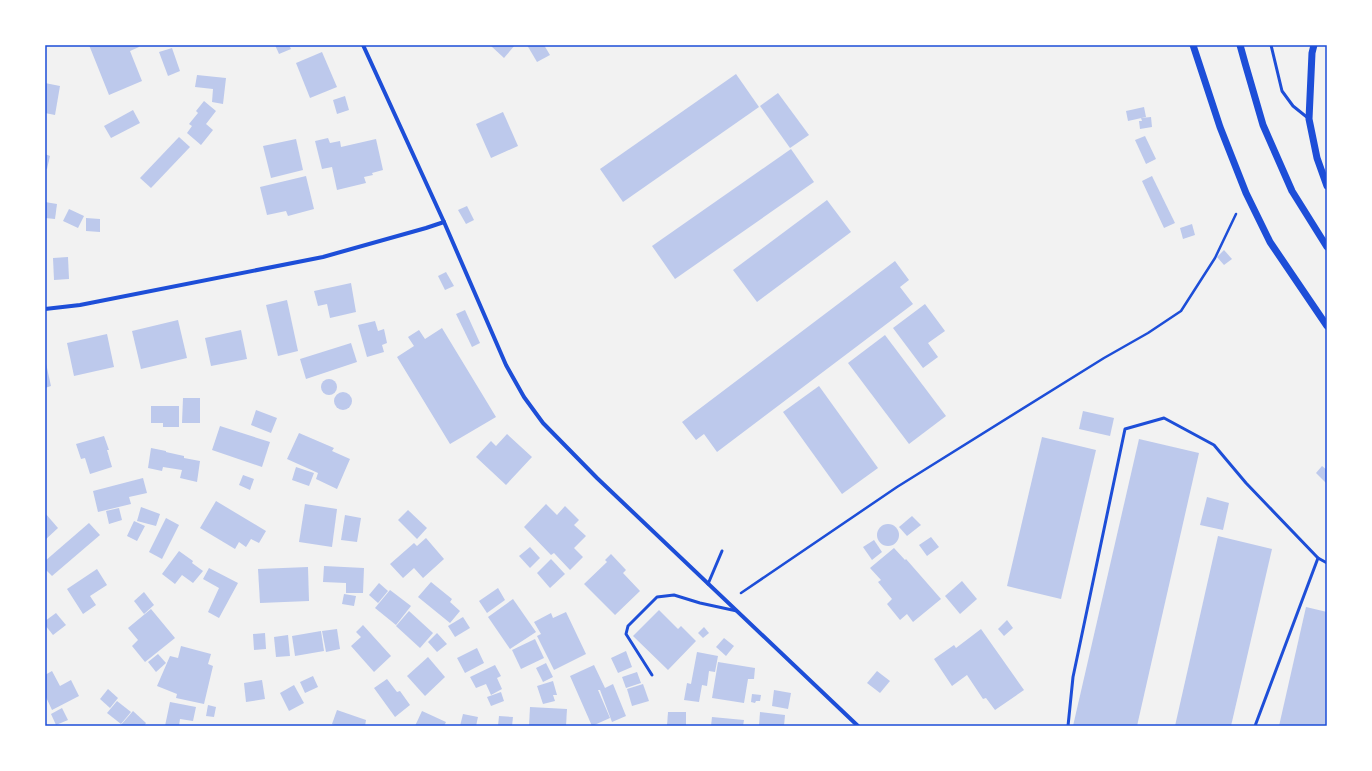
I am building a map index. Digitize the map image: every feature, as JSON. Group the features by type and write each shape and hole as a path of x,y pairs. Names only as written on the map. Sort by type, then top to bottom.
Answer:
{"street":[{"path":"363,45 444,222 506,365 524,397 543,423 597,478 858,726"},
{"path":"1193,45 1220,127 1246,193 1270,242 1327,326"},
{"path":"1240,45 1263,125 1292,191 1327,247"},
{"path":"1314,45 1312,53 1309,119 1316,158 1327,186"},
{"path":"45,309 80,305 323,256 444,222"}],"lane":[{"path":"1272,45 1282,91 1293,106 1309,119"},
{"path":"1068,726 1074,677 1126,429 1164,418 1214,445 1246,483 1318,558 1327,563"},
{"path":"708,584 722,551"},
{"path":"1255,726 1318,558"},
{"path":"652,675 626,634 628,626 657,597 674,595 700,603 738,611"}],"path":[{"path":"727,602 897,487 1091,366 1148,333 1181,311 1215,258 1246,193"}],"building":[{"path":"89,45 138,45 139,47 130,51 142,81 109,95"},
{"path":"275,45 289,45 291,49 279,54"},
{"path":"490,45 515,45 504,58"},
{"path":"527,45 544,45 550,55 537,62"},
{"path":"172,48 180,71 168,76 159,52"},
{"path":"322,52 337,87 310,98 296,63"},
{"path":"736,74 759,107 623,202 600,169"},
{"path":"197,75 226,78 223,104 212,102 213,89 195,87"},
{"path":"45,83 60,86 55,115 45,113"},
{"path":"778,93 809,135 790,148 760,106"},
{"path":"345,96 349,110 337,114 333,100"},
{"path":"204,101 216,111 206,124 213,130 201,145 187,133 192,126 189,124 198,113 196,111"},
{"path":"1144,107 1146,117 1128,121 1126,111"},
{"path":"133,110 140,123 111,138 104,126"},
{"path":"503,112 518,146 491,158 476,124"},
{"path":"1151,117 1152,127 1140,129 1139,121 1142,121 1141,118"},
{"path":"1145,136 1156,159 1146,164 1135,140"},
{"path":"179,137 190,147 151,188 140,178"},
{"path":"328,138 330,143 340,141 341,147 376,139 383,170 372,173 373,175 364,177 366,183 337,190 332,167 322,169 315,141"},
{"path":"296,139 303,170 271,178 263,146"},
{"path":"791,149 814,182 675,279 652,246"},
{"path":"45,154 50,156 47,169 45,168"},
{"path":"306,176 314,209 288,216 286,211 267,215 260,187"},
{"path":"1152,176 1175,223 1164,228 1142,181"},
{"path":"827,200 851,232 757,302 733,270"},
{"path":"45,202 57,204 55,219 45,218"},
{"path":"467,206 474,220 466,224 458,210"},
{"path":"69,209 84,216 78,228 63,221"},
{"path":"86,218 100,219 100,232 86,231"},
{"path":"1192,224 1195,235 1183,239 1180,228"},
{"path":"1224,250 1232,259 1224,265 1217,257"},
{"path":"68,257 69,279 54,280 53,258"},
{"path":"895,261 909,280 900,287 913,304 717,452 704,434 696,440 682,422"},
{"path":"446,272 454,286 445,290 438,276"},
{"path":"351,283 356,312 330,318 327,304 318,306 314,291"},
{"path":"287,300 298,351 278,356 266,305"},
{"path":"925,304 945,331 928,343 938,357 923,368 893,328"},
{"path":"465,310 480,343 472,347 456,314"},
{"path":"178,320 187,358 141,369 132,331"},
{"path":"375,321 378,331 384,329 387,343 382,345 384,352 367,357 358,325"},
{"path":"442,328 496,417 450,444 397,357 414,346 408,337 419,330 425,339"},
{"path":"241,330 247,359 211,366 205,338"},
{"path":"107,334 114,367 74,376 67,343"},
{"path":"885,335 946,416 909,444 848,363"},
{"path":"351,343 357,362 306,379 300,359"},
{"path":"45,359 51,386 45,388"},
{"path":"329,379 335,381 337,387 335,393 329,395 323,393 321,387 323,381"},
{"path":"819,386 878,468 842,494 783,412"},
{"path":"343,392 349,395 352,401 349,407 343,410 337,407 334,401 337,395"},
{"path":"183,398 200,398 200,423 182,423"},
{"path":"151,406 179,406 179,427 163,427 163,423 151,423"},
{"path":"256,410 277,418 271,433 251,425"},
{"path":"1083,411 1114,418 1110,436 1079,429"},
{"path":"220,426 270,442 262,467 212,450"},
{"path":"299,433 334,448 332,451 350,459 337,489 316,479 318,473 287,459"},
{"path":"507,434 532,457 506,485 476,457 491,441 496,446"},
{"path":"104,436 109,450 107,450 112,467 90,474 85,458 81,459 76,444"},
{"path":"1042,437 1096,450 1061,599 1007,586"},
{"path":"1139,439 1199,453 1137,726 1073,726"},
{"path":"151,448 184,456 184,458 200,461 197,482 180,478 182,470 163,467 162,471 148,468"},
{"path":"1322,466 1327,470 1326,483 1316,473"},
{"path":"296,467 314,473 309,486 292,480"},
{"path":"243,475 254,479 250,490 239,485"},
{"path":"143,478 147,493 129,497 131,504 98,512 93,491"},
{"path":"1207,497 1229,503 1223,530 1200,525"},
{"path":"216,501 266,531 259,543 251,539 246,547 239,542 235,549 200,528"},
{"path":"305,504 337,509 332,547 299,542"},
{"path":"546,504 557,515 565,506 579,520 574,525 586,536 574,548 583,557 570,570 554,553 551,555 524,527"},
{"path":"141,507 160,514 156,526 137,521"},
{"path":"119,508 122,520 109,524 106,511"},
{"path":"408,510 427,528 417,539 398,520"},
{"path":"45,513 58,528 45,540"},
{"path":"345,515 361,518 357,542 341,540"},
{"path":"912,516 921,525 907,536 899,527"},
{"path":"166,518 179,525 162,559 149,552"},
{"path":"134,521 145,526 137,541 127,536"},
{"path":"89,523 100,535 52,576 45,569 45,561"},
{"path":"888,524 896,527 899,535 896,543 888,546 880,543 877,535 880,527"},
{"path":"1218,536 1272,549 1231,726 1175,726"},
{"path":"931,537 939,547 927,556 919,545"},
{"path":"426,538 444,559 423,578 414,568 403,578 390,564 414,543 417,546"},
{"path":"874,540 882,552 872,560 863,547"},
{"path":"530,547 540,558 530,568 519,556"},
{"path":"894,548 905,560 906,559 941,599 913,622 907,614 900,620 887,604 892,599 878,582 881,580 870,568"},
{"path":"179,551 193,561 192,563 203,571 193,583 182,575 175,584 162,574"},
{"path":"611,554 626,570 623,573 640,591 615,615 584,584 607,562 605,560"},
{"path":"551,559 565,574 550,588 537,573"},
{"path":"324,566 364,568 363,593 346,593 346,583 323,582"},
{"path":"308,567 309,601 260,603 258,569"},
{"path":"209,568 238,583 219,618 208,612 219,588 203,579"},
{"path":"97,569 107,585 90,596 96,605 83,614 67,589"},
{"path":"962,581 977,599 960,614 945,596"},
{"path":"431,582 452,599 450,602 460,611 450,623 418,597"},
{"path":"379,583 388,591 378,603 369,595"},
{"path":"498,588 505,600 487,613 479,601"},
{"path":"390,590 411,606 396,625 375,608"},
{"path":"144,592 154,605 144,614 134,601"},
{"path":"344,594 356,596 354,606 342,604"},
{"path":"513,599 536,632 510,649 488,617"},
{"path":"1306,607 1327,612 1327,726 1279,726"},
{"path":"151,609 175,638 145,662 132,646 138,640 128,628"},
{"path":"659,610 678,629 681,626 696,641 668,670 633,636"},
{"path":"409,611 433,633 420,648 396,626"},
{"path":"566,612 586,654 554,670 537,636 541,634 534,622 551,613 553,618"},
{"path":"56,613 66,625 53,635 45,625 45,621"},
{"path":"463,617 470,628 455,637 448,626"},
{"path":"1007,620 1013,628 1004,636 998,629"},
{"path":"363,625 391,656 374,672 351,646 361,637 356,632"},
{"path":"704,627 709,633 703,638 698,633"},
{"path":"337,629 340,649 326,652 322,631"},
{"path":"981,629 1024,690 995,710 986,698 983,699 967,675 952,686 934,659 954,645 956,648"},
{"path":"321,631 324,651 295,656 292,636"},
{"path":"265,633 266,649 254,650 253,634"},
{"path":"437,633 447,644 437,652 428,642"},
{"path":"288,635 290,656 276,657 274,637"},
{"path":"724,638 734,646 726,656 716,647"},
{"path":"535,639 544,658 521,669 512,650"},
{"path":"181,646 211,654 208,664 213,666 204,704 176,698 177,694 157,686 170,656 178,658"},
{"path":"477,648 484,663 465,673 457,658"},
{"path":"626,651 632,667 618,673 611,658"},
{"path":"697,652 718,656 715,672 709,671 707,686 702,685 699,702 684,700 687,683 691,684"},
{"path":"158,654 166,663 156,672 148,662"},
{"path":"428,657 445,677 425,696 407,676"},
{"path":"718,662 755,668 754,679 748,679 744,703 712,698"},
{"path":"546,663 553,677 543,682 536,668"},
{"path":"495,665 501,676 497,678 502,689 491,695 486,684 476,688 470,677"},
{"path":"594,665 605,688 613,684 626,716 612,722 600,690 598,690 610,718 592,726 570,676"},
{"path":"52,671 60,686 71,680 79,696 52,710 45,695 45,675"},
{"path":"877,671 890,681 880,693 867,683"},
{"path":"637,672 641,683 626,688 622,677"},
{"path":"313,676 318,687 305,693 300,682"},
{"path":"387,679 397,692 400,691 410,705 395,717 374,688"},
{"path":"262,680 265,699 246,702 244,683"},
{"path":"553,681 557,695 553,695 555,701 543,704 537,686"},
{"path":"643,684 649,701 632,706 627,689"},
{"path":"294,685 304,703 289,711 280,693"},
{"path":"108,689 118,698 110,708 100,699"},
{"path":"774,690 791,693 788,709 772,706"},
{"path":"501,692 504,701 491,706 487,697"},
{"path":"752,694 761,695 760,701 756,701 755,703 751,702"},
{"path":"117,701 131,712 121,724 107,713"},
{"path":"170,702 196,707 193,721 180,719 179,726 165,726"},
{"path":"208,705 216,707 214,717 206,716"},
{"path":"530,707 567,709 566,726 529,726"},
{"path":"62,708 68,720 56,725 51,714"},
{"path":"337,710 366,720 365,726 338,726 332,724"},
{"path":"133,711 146,723 144,726 120,726"},
{"path":"422,711 446,722 444,726 415,726"},
{"path":"668,712 686,712 686,726 667,726"},
{"path":"760,712 785,715 784,726 759,726"},
{"path":"463,714 478,717 476,726 460,726"},
{"path":"499,716 513,717 512,726 498,726"},
{"path":"712,717 744,720 743,726 711,726"}]}
